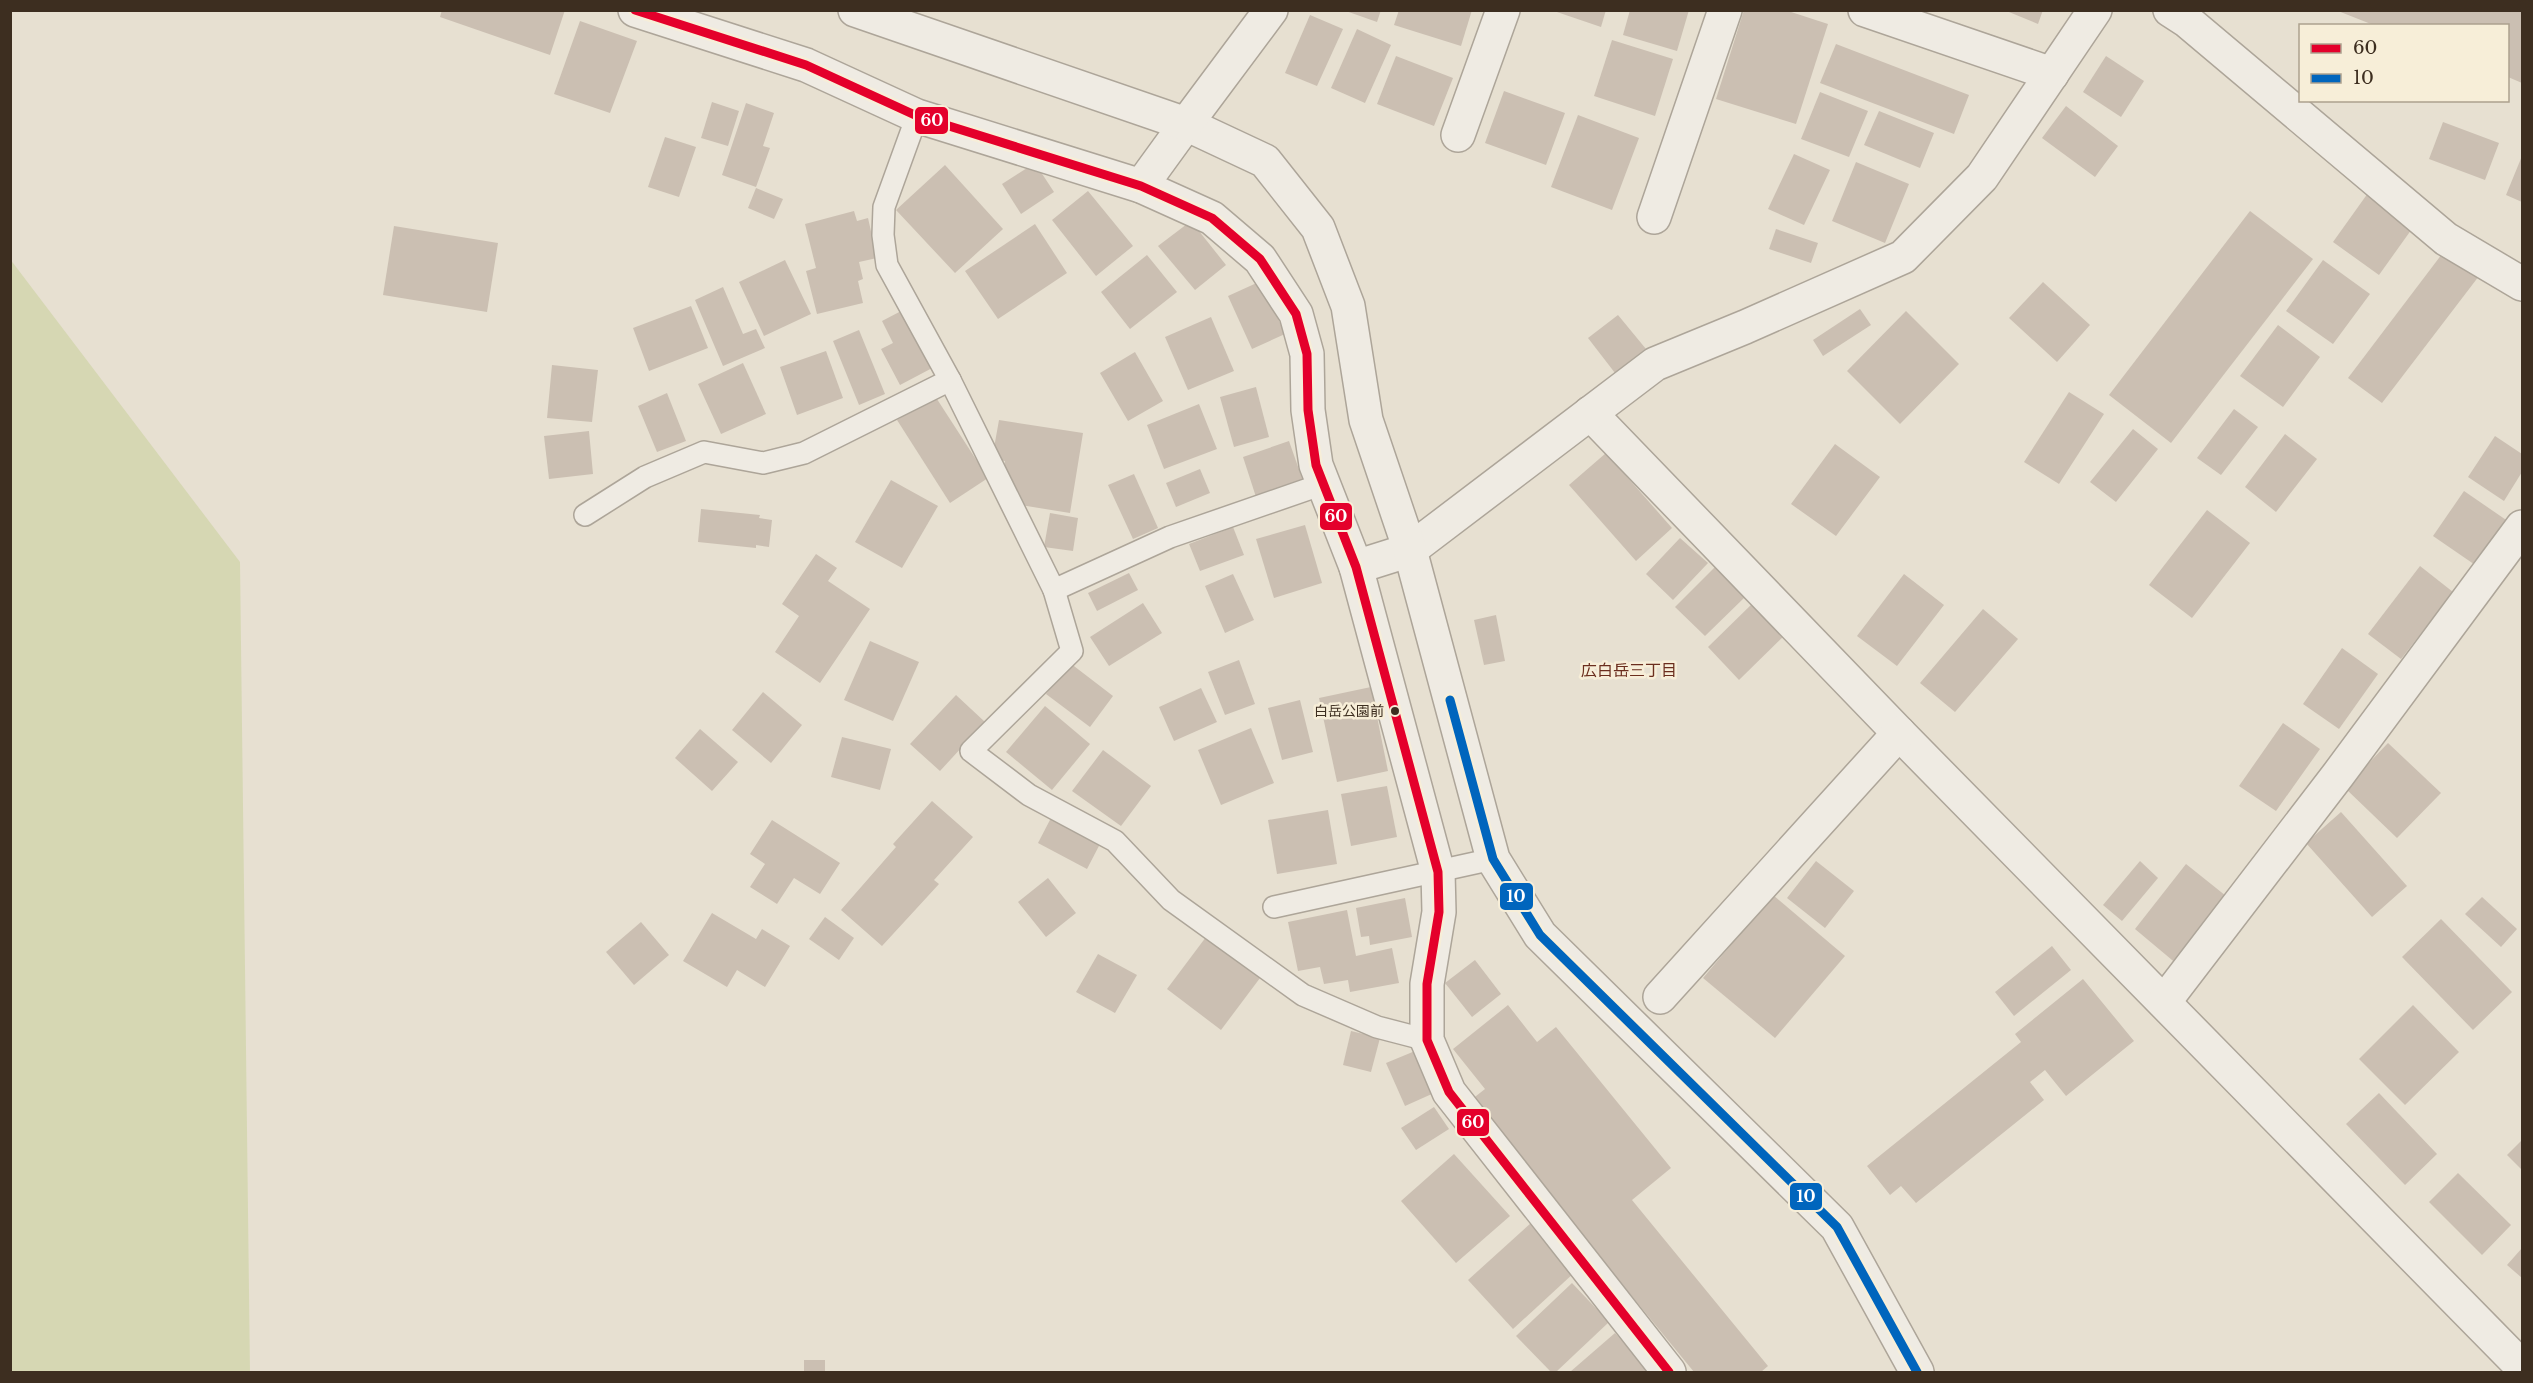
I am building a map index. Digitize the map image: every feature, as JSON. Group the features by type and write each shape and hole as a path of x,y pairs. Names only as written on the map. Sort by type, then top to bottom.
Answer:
{"street":[{"path":"635,10 806,65 917,116 1141,186 1212,218 1260,259 1296,314 1307,354 1308,410 1316,465 1323,484 1379,560 1493,859 1540,935 1837,1227 1917,1372"},
{"path":"855,10 1186,124 1265,161 1318,228 1348,306 1366,420 1379,560 1438,872 1439,912 1427,984 1427,1040 1449,1092 1669,1372"},
{"path":"1141,186 1271,10"},
{"path":"1458,135 1503,10"},
{"path":"1654,217 1725,10"},
{"path":"1865,10 2052,74"},
{"path":"1379,560 1590,413 1655,364 1903,257 1982,177 2094,10"},
{"path":"2170,10 2187,21 2446,239 2523,284"},
{"path":"1590,413 1899,733 2523,1367"},
{"path":"2164,1002 2338,775 2523,527"},
{"path":"1660,997 1899,733"}],"lane":[{"path":"917,116 884,207 883,235 887,265 950,380 1054,591 1072,651 972,751 1029,795 1115,841 1171,900 1303,995 1377,1027 1427,1040"},
{"path":"585,515 645,477 704,452 763,463 804,453 950,380"},
{"path":"1054,591 1170,537 1323,484"},
{"path":"1274,907 1493,859"}],"green space":[{"path":"10,259 240,562 250,1372 11,1372"}],"building":[{"path":"442,10 565,10 550,55 440,17"},
{"path":"1343,10 1381,10 1377,22"},
{"path":"1399,10 1472,10 1461,46 1394,25"},
{"path":"1551,10 1606,10 1601,27"},
{"path":"1630,10 1689,10 1677,51 1623,35"},
{"path":"1744,10 1785,10 1828,24 1796,124 1716,99"},
{"path":"2004,10 2043,10 2038,24"},
{"path":"2522,10 2522,83 2509,77 2509,24 2371,24 2338,11"},
{"path":"1310,15 1343,29 1317,86 1285,73"},
{"path":"580,21 637,41 610,113 554,94"},
{"path":"1357,29 1391,45 1365,103 1331,88"},
{"path":"1612,40 1673,59 1655,116 1594,96"},
{"path":"1836,44 1969,95 1954,134 1820,83"},
{"path":"1396,56 1453,78 1434,126 1377,104"},
{"path":"2106,56 2144,81 2121,117 2083,92"},
{"path":"1504,91 1565,113 1546,165 1485,143"},
{"path":"1820,92 1868,111 1849,157 1801,139"},
{"path":"712,102 739,111 728,146 701,138"},
{"path":"746,103 774,113 763,146 770,148 756,187 722,175"},
{"path":"2066,106 2118,146 2095,177 2042,138"},
{"path":"1879,111 1934,133 1920,168 1864,145"},
{"path":"1578,115 1639,138 1612,210 1551,187"},
{"path":"2443,122 2499,143 2485,180 2429,159"},
{"path":"665,137 696,147 679,197 648,187"},
{"path":"1794,154 1830,170 1804,225 1768,209"},
{"path":"2522,156 2522,202 2506,195"},
{"path":"1856,162 1909,184 1885,243 1832,221"},
{"path":"1035,163 1054,192 1021,214 1002,184"},
{"path":"945,165 1003,229 955,273 896,210"},
{"path":"756,188 783,199 774,219 748,208"},
{"path":"1088,191 1133,246 1096,276 1052,220"},
{"path":"2368,193 2414,226 2379,275 2333,242"},
{"path":"854,211 857,221 868,218 877,258 859,262 863,279 858,281 863,303 817,314 806,271 816,268 805,224"},
{"path":"2250,211 2313,259 2171,443 2109,395"},
{"path":"1191,221 1226,265 1195,290 1158,246"},
{"path":"1035,224 1067,273 998,319 965,271"},
{"path":"394,226 498,243 487,312 383,295"},
{"path":"1776,229 1818,243 1811,263 1769,249"},
{"path":"2445,250 2479,276 2382,403 2348,378"},
{"path":"1147,255 1177,292 1130,329 1101,292"},
{"path":"785,260 811,314 764,336 739,282"},
{"path":"2323,260 2370,294 2333,344 2286,311"},
{"path":"1261,281 1285,334 1252,349 1228,296"},
{"path":"2043,282 2090,325 2057,362 2009,318"},
{"path":"723,287 743,334 756,329 765,348 723,366 695,300"},
{"path":"691,306 708,348 649,371 633,328"},
{"path":"905,309 936,366 900,385 881,349 893,343 882,321"},
{"path":"1860,309 1871,325 1823,356 1813,340"},
{"path":"1906,311 1959,364 1900,424 1847,371"},
{"path":"1618,315 1646,349 1615,373 1588,338"},
{"path":"1211,317 1234,371 1188,390 1165,337"},
{"path":"2278,325 2320,357 2283,407 2240,376"},
{"path":"859,330 885,394 859,405 833,341"},
{"path":"826,351 843,398 797,415 780,367"},
{"path":"1135,352 1163,401 1128,421 1100,373"},
{"path":"743,363 766,414 721,434 698,384"},
{"path":"552,365 598,370 592,422 547,418"},
{"path":"1256,387 1269,437 1234,447 1220,397"},
{"path":"2069,392 2104,414 2059,484 2024,462"},
{"path":"667,393 686,441 657,452 638,406"},
{"path":"935,396 988,478 950,503 897,420"},
{"path":"1199,404 1217,449 1164,469 1147,425"},
{"path":"2234,409 2258,427 2221,475 2197,458"},
{"path":"999,420 1083,433 1070,513 1014,504 1002,481 1005,461 992,459"},
{"path":"2133,429 2158,449 2116,502 2090,482"},
{"path":"589,431 593,474 549,479 544,436"},
{"path":"2285,434 2317,459 2276,512 2245,487"},
{"path":"2495,436 2522,454 2522,472 2504,501 2468,477"},
{"path":"1289,441 1303,481 1256,497 1243,457"},
{"path":"1835,444 1880,477 1836,536 1791,504"},
{"path":"1606,453 1672,528 1636,561 1569,485"},
{"path":"1200,469 1210,493 1176,507 1166,483"},
{"path":"1134,474 1158,528 1133,539 1108,485"},
{"path":"891,480 938,506 902,568 855,542"},
{"path":"2464,491 2512,524 2481,569 2433,536"},
{"path":"701,509 760,515 759,518 772,520 769,547 756,545 756,548 698,542"},
{"path":"2207,510 2250,543 2192,618 2149,585"},
{"path":"1050,513 1078,518 1073,551 1044,547"},
{"path":"1305,525 1322,583 1274,598 1256,539"},
{"path":"1233,527 1244,555 1200,571 1189,544"},
{"path":"1680,538 1708,563 1673,600 1646,574"},
{"path":"816,554 837,568 828,581 870,609 820,683 775,652 799,616 782,604"},
{"path":"1716,566 1746,596 1705,636 1675,607"},
{"path":"2420,566 2453,592 2401,659 2368,634"},
{"path":"1129,573 1138,590 1097,611 1088,593"},
{"path":"1233,574 1254,620 1225,633 1205,586"},
{"path":"1904,574 1944,605 1897,666 1857,636"},
{"path":"1755,601 1786,634 1739,680 1708,647"},
{"path":"1143,603 1162,633 1109,666 1090,637"},
{"path":"1983,609 2018,639 1955,712 1920,683"},
{"path":"1496,615 1505,661 1484,665 1474,620"},
{"path":"870,641 919,662 893,721 844,700"},
{"path":"2342,648 2378,674 2339,729 2303,704"},
{"path":"1239,660 1255,704 1225,715 1208,672"},
{"path":"1070,663 1113,696 1090,727 1046,694"},
{"path":"1371,687 1388,771 1337,782 1319,698"},
{"path":"1201,688 1217,722 1174,741 1159,707"},
{"path":"763,692 802,725 771,763 732,730"},
{"path":"956,695 985,722 940,771 910,744"},
{"path":"1300,700 1313,752 1282,760 1268,708"},
{"path":"1045,706 1090,744 1052,790 1006,752"},
{"path":"2283,723 2320,749 2276,811 2239,786"},
{"path":"1251,728 1274,783 1221,805 1198,750"},
{"path":"700,729 738,762 712,791 675,758"},
{"path":"842,737 891,749 880,790 831,777"},
{"path":"2388,743 2441,793 2397,838 2345,788"},
{"path":"1103,750 1151,786 1121,826 1072,791"},
{"path":"1387,786 1397,837 1351,846 1341,794"},
{"path":"932,801 973,837 934,880 939,884 882,946 841,910 896,847 893,844"},
{"path":"1328,810 1337,864 1277,874 1268,820"},
{"path":"2341,812 2407,886 2372,917 2306,843"},
{"path":"1052,816 1101,842 1087,869 1038,843"},
{"path":"772,820 840,863 820,894 794,878 777,904 750,887 765,864 750,854"},
{"path":"1816,861 1854,891 1825,928 1787,898"},
{"path":"2140,861 2158,878 2122,921 2103,905"},
{"path":"2186,864 2231,900 2178,965 2135,929"},
{"path":"1048,878 1076,913 1046,937 1018,902"},
{"path":"1773,895 1845,956 1775,1038 1703,978"},
{"path":"2482,897 2517,929 2501,947 2465,914"},
{"path":"1405,898 1412,937 1370,945 1369,936 1361,937 1356,908"},
{"path":"1347,910 1356,956 1392,948 1399,983 1350,992 1348,980 1324,984 1320,967 1298,971 1288,922"},
{"path":"712,913 756,939 762,929 790,946 765,987 737,970 727,987 683,961"},
{"path":"825,917 854,938 839,960 809,939"},
{"path":"2441,919 2512,992 2473,1030 2402,957"},
{"path":"641,922 669,955 634,985 606,952"},
{"path":"1206,937 1260,978 1221,1030 1167,989"},
{"path":"2052,946 2071,970 2014,1016 1995,992"},
{"path":"1098,954 1137,975 1115,1013 1076,992"},
{"path":"1475,960 1501,994 1472,1017 1445,983"},
{"path":"2083,979 2134,1041 2066,1096 2045,1070 2030,1082 2044,1100 1916,1203 1901,1186 1890,1195 1867,1166 2021,1042 2015,1034"},
{"path":"1508,1005 1537,1042 1556,1027 1671,1168 1632,1200 1768,1366 1761,1372 1694,1372 1471,1100 1485,1089 1453,1049"},
{"path":"2413,1005 2459,1052 2405,1105 2359,1059"},
{"path":"1351,1031 1380,1038 1371,1072 1343,1065"},
{"path":"1415,1051 1434,1093 1405,1106 1386,1063"},
{"path":"2379,1093 2437,1154 2405,1185 2346,1124"},
{"path":"1434,1107 1449,1129 1416,1150 1401,1128"},
{"path":"2522,1140 2522,1170 2507,1155"},
{"path":"1454,1154 1510,1216 1456,1263 1401,1201"},
{"path":"2458,1173 2511,1225 2482,1255 2429,1202"},
{"path":"1531,1223 1575,1272 1513,1329 1468,1280"},
{"path":"2522,1248 2522,1278 2507,1265"},
{"path":"1572,1283 1609,1322 1556,1372 1551,1372 1516,1336"},
{"path":"1615,1333 1650,1372 1570,1372"},
{"path":"804,1360 825,1360 825,1372 804,1372"}],"transit line":[{"name":"60","path":"635,10 806,65 917,116 1141,186 1212,218 1260,259 1296,314 1307,354 1308,410 1316,465 1356,567 1438,872 1439,912 1427,984 1427,1040 1449,1092 1669,1372"},
{"name":"10","path":"1450,700 1493,859 1540,935 1837,1227 1917,1372"}],"place":[{"name":"白岳公園前","path":"1395,711"}],"district":[{"name":"広白岳三丁目","path":"1629,670"}]}
